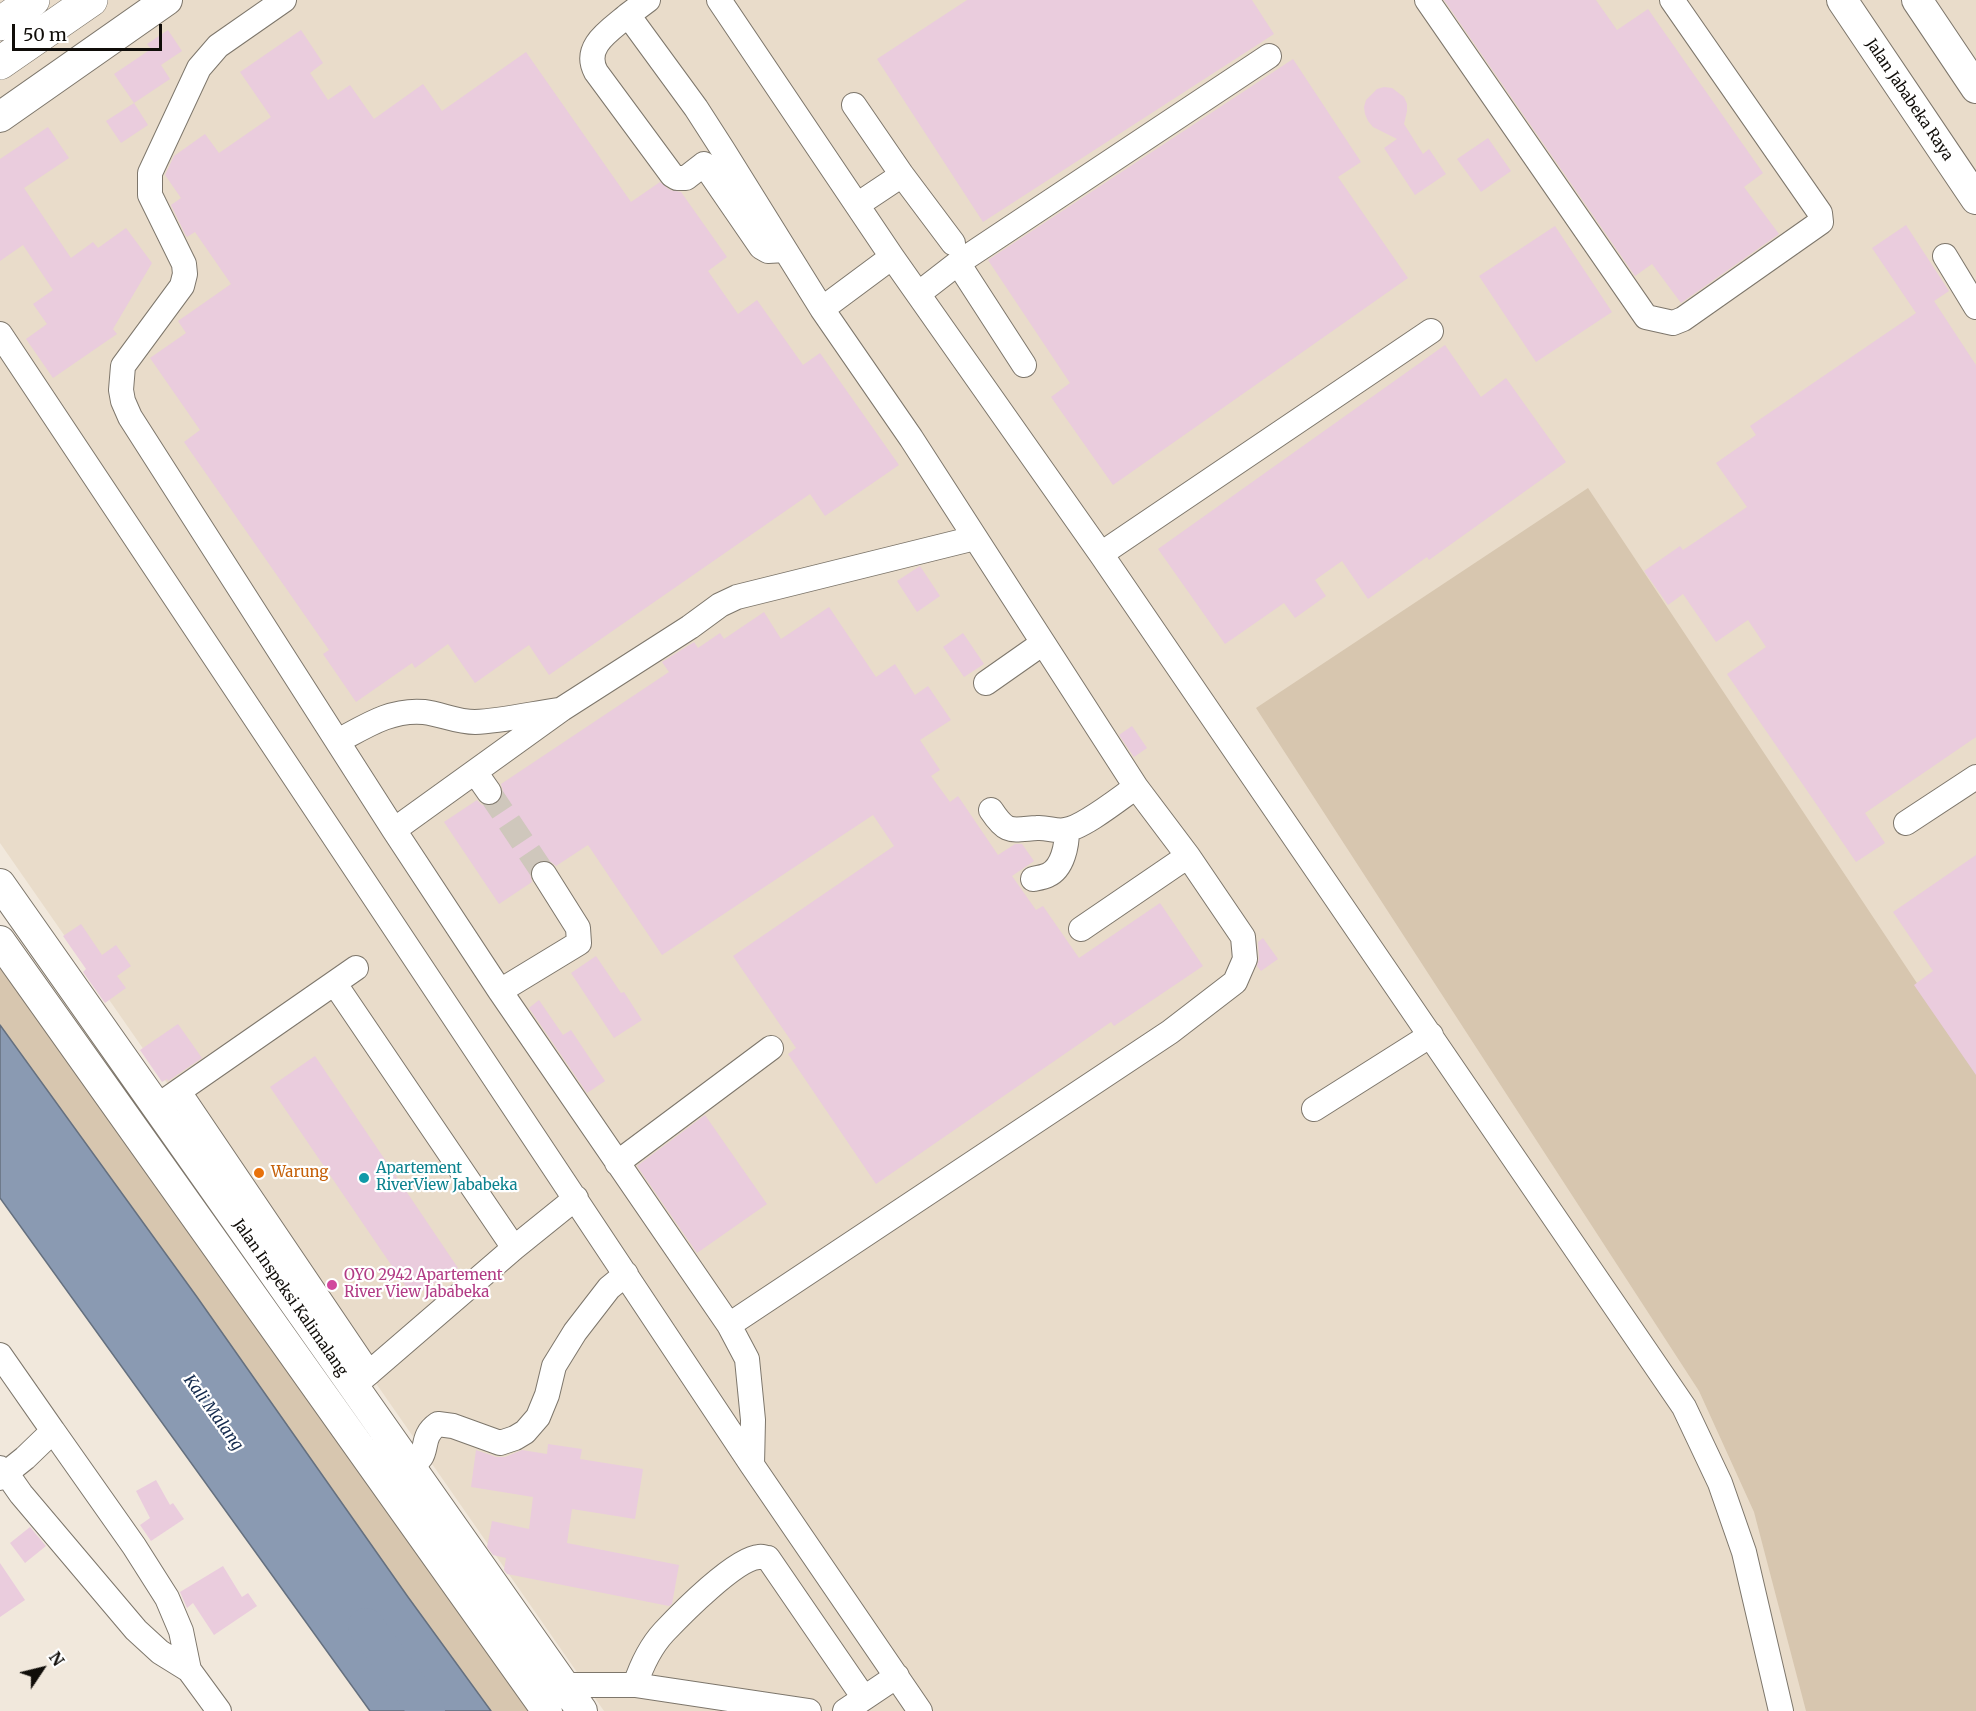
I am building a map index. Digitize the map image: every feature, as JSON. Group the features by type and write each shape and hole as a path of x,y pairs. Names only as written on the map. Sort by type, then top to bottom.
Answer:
{"highway":[{"path":"0,24 33,0"},
{"path":"0,63 91,0"}],"main road":[{"path":"0,117 167,0"},
{"name":"Jalan Jababeka Raya","path":"1842,0 1976,199"},
{"path":"1917,0 1976,88"},
{"name":"Jalan Inspeksi Kalimalang","path":"0,884 168,1099 361,1380 408,1466 550,1699"},
{"name":"Jalan Inspeksi Kalimalang","path":"0,941 550,1699 582,1711"}],"street":[{"path":"284,0 218,46 203,62 150,173 150,195 184,264 185,274 182,286 127,358 121,374 123,402 130,417 394,830 500,991 729,1326 747,1359 753,1420 752,1465"},
{"path":"648,0 595,45 592,66 676,178 686,178 723,150"},
{"path":"719,0 892,257 1101,554 1684,1407 1720,1483 1744,1552 1781,1711"},
{"path":"1427,0 1646,317 1673,323 1683,319 1821,222 1820,213 1672,0"},
{"path":"628,15 696,108 822,309 910,438 1136,787 1188,856 1243,937 1245,959 1235,982 1170,1032 729,1326"},
{"path":"918,294 955,253 1269,56"},
{"path":"854,105 955,253 1024,365"},
{"path":"704,164 761,248 768,252 785,250"},
{"path":"857,205 902,175"},
{"path":"1945,256 1976,307"},
{"path":"822,309 892,257"},
{"path":"1101,554 1431,331"},
{"path":"0,334 752,1465 920,1711"},
{"path":"394,830 562,709 690,627 720,605 737,597 975,538"},
{"path":"986,683 1043,643"},
{"path":"338,741 382,718 405,711 426,712 474,722 562,709"},
{"path":"475,772 489,792"},
{"path":"1905,823 1976,777"},
{"path":"991,810 1007,829 1067,830 1096,816 1136,787"},
{"path":"1033,879 1048,875 1056,868 1062,858 1067,830"},
{"path":"1081,929 1188,856"},
{"path":"500,991 579,943 578,928 544,874"},
{"path":"168,1099 356,968"},
{"path":"334,984 514,1248"},
{"path":"1314,1109 1431,1035"},
{"path":"617,1163 771,1048"},
{"path":"361,1380 514,1248 576,1198"},
{"path":"408,1466 417,1463 422,1458 427,1435 438,1424 453,1426 500,1443 525,1432 538,1417 547,1395 554,1366 575,1332 609,1288 626,1274"},
{"path":"0,1355 134,1546 167,1598 182,1631 189,1670"},
{"path":"53,1431 2,1473 136,1630 160,1652 189,1670 219,1711"},
{"path":"635,1685 644,1661 663,1632 713,1584 747,1561 759,1557 768,1558 854,1705 897,1676"},
{"path":"550,1699 635,1685 809,1711"}],"shaded area":[{"path":"0,0 1976,0 1976,1711 604,1711 0,843"},
{"path":"1588,488 1976,1072 1976,1711 1806,1711 1754,1512 1699,1391 1256,708"},
{"path":"0,941 547,1711 491,1711 0,1025"}],"water":[{"path":"0,1025 197,1297 491,1711 370,1711 0,1198"}],"building":[{"path":"967,0 1252,0 1274,34 983,222 877,59"},
{"path":"1444,0 1596,0 1617,30 1648,9 1763,173 1744,187 1779,234 1681,303 1652,264 1635,276"},
{"path":"168,30 182,51 161,65 170,79 134,103 114,74 151,49 147,44"},
{"path":"301,30 323,63 310,73 328,100 350,85 374,119 423,84 442,111 526,52 631,202 660,182 670,190 681,192 727,257 708,271 738,314 757,300 803,365 820,353 899,465 825,516 810,494 549,675 529,645 475,683 448,644 415,668 412,663 356,702 323,654 329,650 184,442 200,430 150,358 186,333 178,321 231,284 195,232 187,237 185,234 171,205 181,198 165,175 174,156 205,134 219,153 271,117 240,72"},
{"path":"1293,59 1361,162 1338,177 1408,278 1113,485 1051,397 1070,383 988,260"},
{"path":"1392,88 1404,97 1407,111 1404,124 1423,154 1429,149 1446,174 1415,195 1384,148 1397,139 1373,127 1365,114 1366,100 1377,89"},
{"path":"134,103 148,125 121,143 106,121"},
{"path":"48,127 69,158 24,188 71,258 93,242 98,248 126,228 152,263 113,329 117,334 53,378 26,339 47,324 33,304 53,290 23,245 0,261 0,159"},
{"path":"1488,138 1511,171 1481,192 1457,159"},
{"path":"1906,225 1949,291 1934,301 1976,365 1976,737 1865,813 1885,843 1856,862 1727,674 1766,647 1748,620 1716,642 1683,594 1668,605 1644,571 1680,546 1683,550 1747,507 1716,463 1756,435 1750,426 1916,313 1872,248"},
{"path":"1555,226 1612,312 1536,362 1479,276"},
{"path":"1445,345 1481,397 1506,378 1566,462 1429,560 1427,557 1368,599 1342,561 1315,580 1326,596 1295,618 1284,603 1225,644 1158,549"},
{"path":"920,566 940,596 917,612 897,581"},
{"path":"829,607 876,677 895,664 915,695 928,686 951,720 920,740 940,770 931,776 950,802 958,796 998,855 1015,844 1022,844 1034,861 1012,876 1036,910 1043,906 1079,958 1160,903 1203,966 1114,1026 1111,1022 876,1184 788,1054 796,1048 733,956 894,846 873,815 662,955 588,845 556,866 544,860 536,862 531,868 532,882 499,904 444,822 477,800 482,805 490,806 498,803 502,799 501,784 669,672 662,662 694,642 698,648 720,633 724,639 764,612 781,639"},
{"path":"963,633 984,664 964,677 943,647"},
{"path":"1132,726 1147,748 1134,757 1119,735"},
{"path":"1976,855 1976,1075 1914,985 1933,971 1893,912"},
{"path":"81,924 102,955 116,945 131,966 117,976 126,988 105,1003 83,972 86,969 63,936"},
{"path":"1263,938 1278,959 1261,971 1257,966 1258,942"},
{"path":"596,956 642,1020 614,1038 571,973"},
{"path":"539,1000 563,1035 571,1030 605,1081 587,1093 529,1008"},
{"path":"178,1024 202,1058 168,1081 167,1079 162,1082 140,1050"},
{"name":"Apartement RiverView Jababeka","path":"315,1056 458,1268 413,1297 270,1087"},
{"path":"705,1115 767,1204 697,1253 637,1166"},
{"path":"548,1444 582,1449 580,1459 643,1469 635,1519 572,1509 567,1543 679,1565 672,1604 669,1606 507,1574 504,1570 506,1558 493,1555 487,1547 492,1521 529,1529 533,1497 471,1487 476,1450 496,1457 505,1457 522,1450 547,1454"},
{"path":"156,1480 170,1505 173,1503 184,1519 151,1541 140,1525 150,1518 136,1491"},
{"path":"30,1527 46,1546 25,1563 10,1543"},
{"path":"0,1563 25,1600 0,1617"},
{"path":"223,1566 242,1597 248,1593 257,1606 214,1635 193,1603 187,1608 180,1592"}],"waterway":[{"name":"Kali Malang","path":"366,1626 427,1711"}],"tunnel":[{"path":"489,792 544,874"}],"place":[{"name":"Warung","path":"259,1173"},
{"name":"Apartement RiverView Jababeka","path":"364,1178"},
{"name":"OYO 2942 Apartement River View Jababeka","path":"332,1285"}]}
